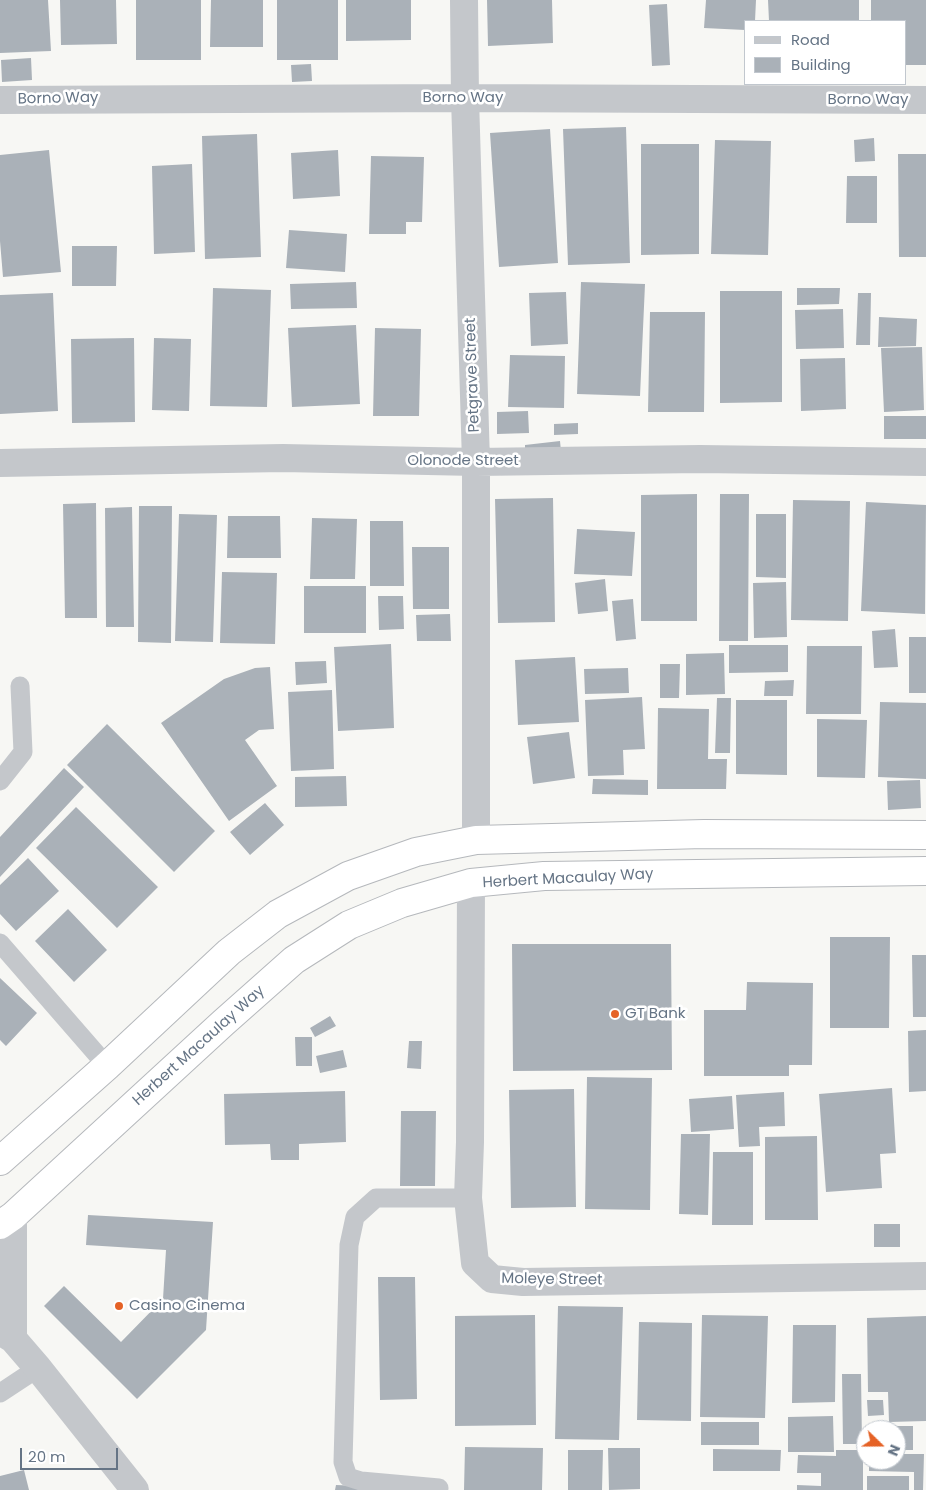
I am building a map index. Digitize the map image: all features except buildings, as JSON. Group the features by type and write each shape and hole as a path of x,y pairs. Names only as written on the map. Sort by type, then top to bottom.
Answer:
{"highway":[{"path":"0,1161 107,1066 229,952 278,914 348,876 416,852 476,840 704,834 926,835"},
{"name":"Herbert Macaulay Way","path":"6,1221 294,960 349,925 402,903 471,883 544,876 926,871"}],"street":[{"name":"Petgrave Street","path":"464,0 465,98 476,462 476,840"},
{"name":"Borno Way","path":"0,100 465,98 926,100"},
{"name":"Olonode Street","path":"0,463 283,458 476,462 700,459 926,462"},
{"name":"Moleye Street","path":"471,883 468,1198 475,1263 492,1279 524,1282 926,1276"},
{"path":"6,1221 6,1335 38,1368 135,1490"}],"lane":[{"path":"0,781 23,752 20,686"},
{"path":"0,943 107,1066"},
{"path":"440,1488 361,1481 348,1476 344,1462 349,1245 355,1217 376,1198 468,1198"},
{"path":"0,1393 38,1368"}],"place":[{"name":"GT Bank","path":"615,1014"},
{"name":"Casino Cinema","path":"119,1306"}]}
